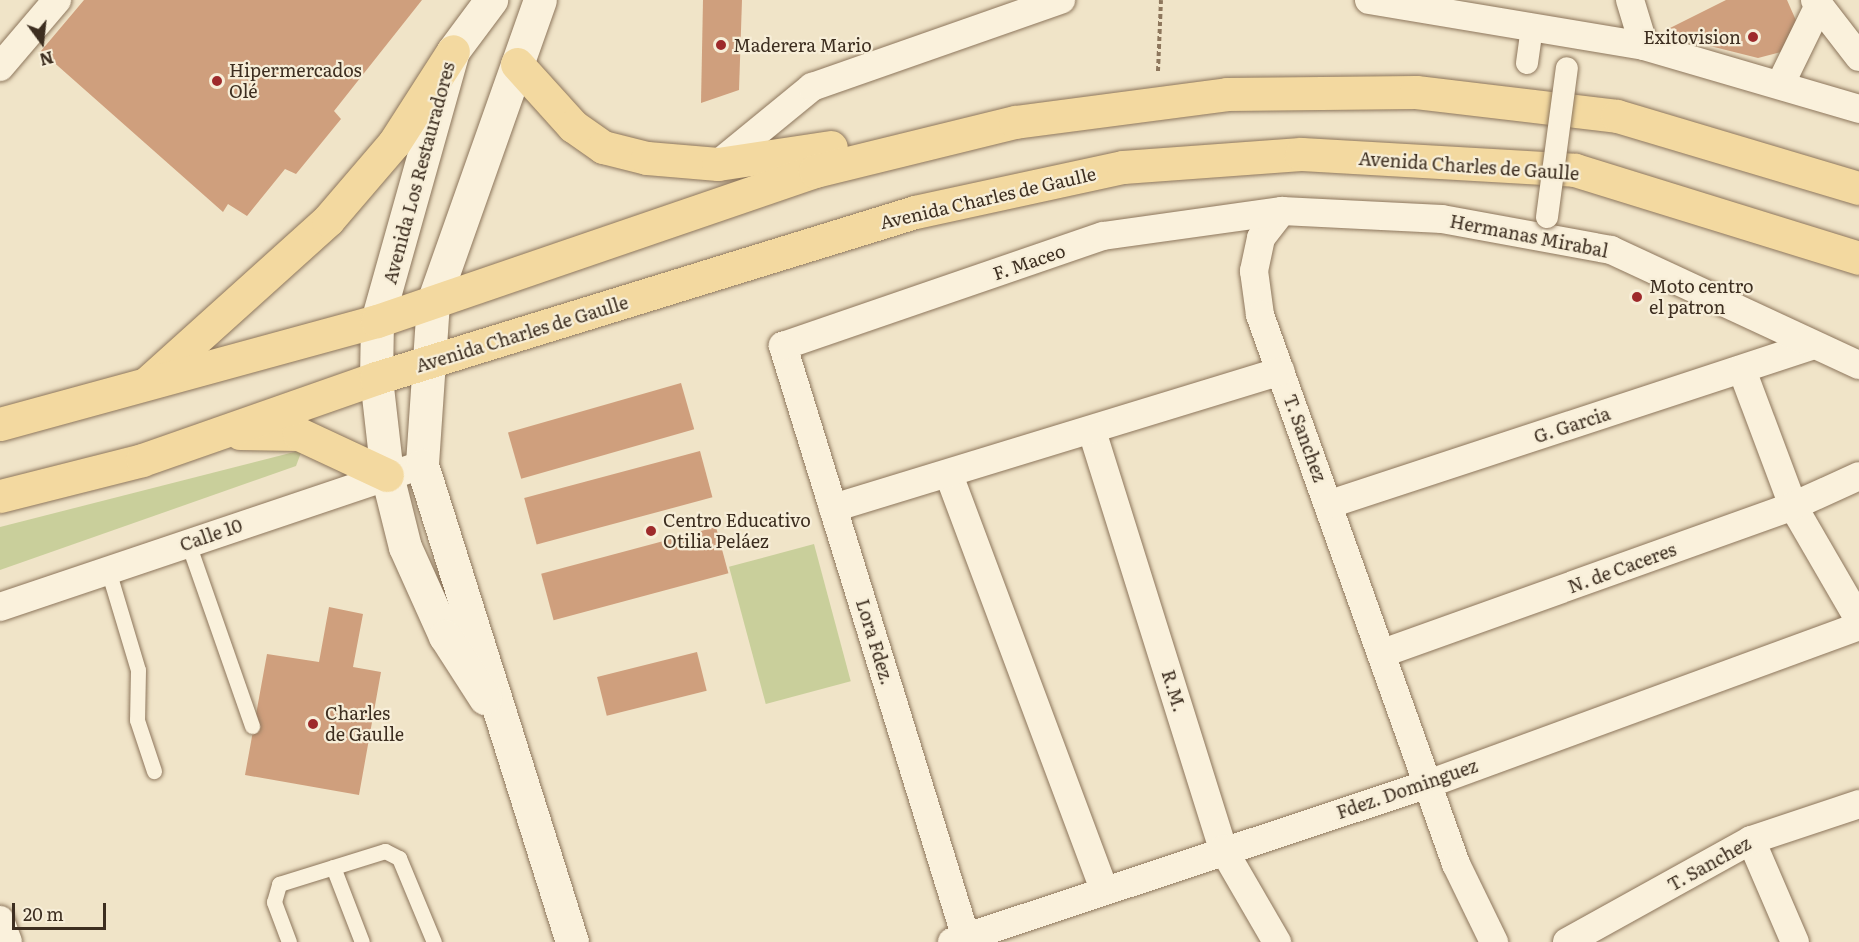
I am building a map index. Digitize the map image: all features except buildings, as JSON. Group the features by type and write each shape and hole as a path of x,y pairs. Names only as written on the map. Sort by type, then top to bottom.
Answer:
{"main road":[{"name":"Avenida Los Restauradores","path":"491,0 453,51 377,321 376,378 387,475 405,547 445,636 510,738"},
{"path":"540,0 432,302 422,465 510,738 572,942"},
{"path":"143,387 328,220 394,143 453,51"},
{"path":"517,64 573,126 603,147 647,158 718,164 759,162 989,117 1015,122"},
{"path":"0,424 143,387 377,321 815,171 1015,122 1227,94 1416,92 1606,115 1859,188"},
{"name":"Avenida Charles de Gaulle","path":"0,496 142,460 376,378 428,364 915,212 1135,166 1301,154 1575,170 1859,258"},
{"path":"220,432 299,434 387,475"}],"street":[{"path":"4,54 57,0"},
{"path":"718,164 812,87 1061,0"},
{"path":"1369,0 1644,46 1859,109"},
{"path":"1630,0 1644,46"},
{"path":"1780,85 1817,4 1859,57"},
{"path":"1527,63 1532,27"},
{"path":"1547,217 1567,68"},
{"path":"1280,371 1260,315 1254,271 1261,238 1282,211"},
{"name":"Hermanas Mirabal","path":"1282,211 1517,223 1611,250 1859,365"},
{"name":"F. Maceo","path":"783,346 1103,236 1282,211"},
{"name":"G. Garcia","path":"1330,504 1814,345"},
{"name":"Lora Fdez.","path":"783,346 833,508 959,940"},
{"path":"1742,370 1793,506 1859,620"},
{"name":"T. Sanchez","path":"833,508 949,475 1280,371 1330,504 1456,864 1494,942"},
{"name":"R.M.","path":"1092,431 1223,849 1276,942"},
{"name":"Calle 10","path":"0,607 422,465"},
{"path":"949,475 1104,890"},
{"name":"N. de Caceres","path":"1383,653 1793,506 1859,476"},
{"name":"Fdez. Dominguez","path":"959,940 1223,849 1428,784 1859,626"},
{"name":"T. Sanchez","path":"1567,942 1751,840 1859,804"},
{"path":"1751,840 1795,942"},
{"path":"0,920 8,942"}],"lane":[{"path":"188,543 252,726"},
{"path":"108,570 138,670 137,720 154,771"},
{"path":"289,942 274,892 285,881 394,851 434,942"},
{"path":"333,867 362,942"}],"path":[{"path":"1158,103 1161,0"}],"green space":[{"path":"302,450 296,466 0,570 0,527"},
{"path":"814,544 851,681 766,704 729,567"}],"place":[{"name":"Exitovision","path":"1753,37"},
{"name":"Maderera Mario","path":"721,45"},
{"name":"Hipermercados Olé","path":"217,81"},
{"name":"Moto centro el patron","path":"1637,297"},
{"name":"Centro Educativo Otilia Peláez","path":"651,531"},
{"name":"Charles de Gaulle","path":"313,724"}]}
